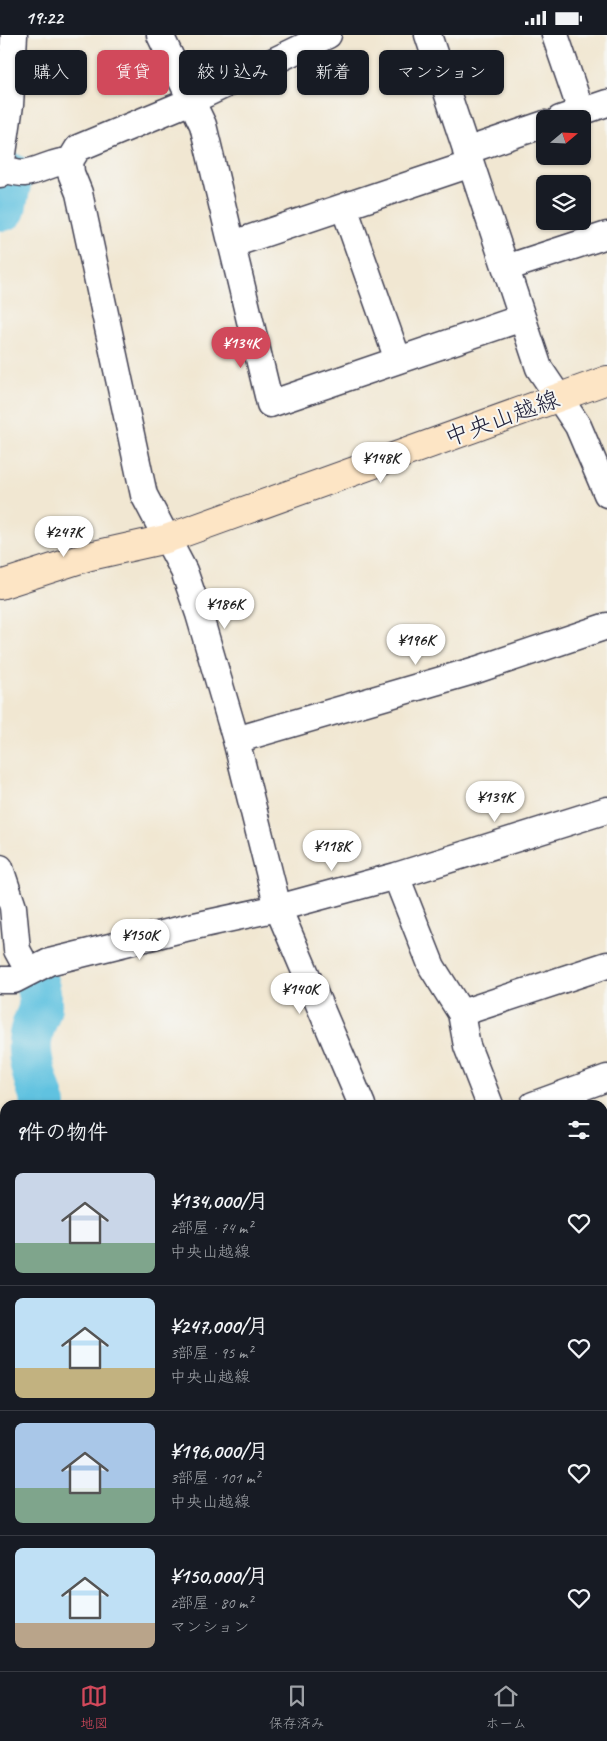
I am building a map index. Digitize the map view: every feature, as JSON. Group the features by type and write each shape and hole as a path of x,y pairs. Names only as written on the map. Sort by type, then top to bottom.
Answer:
{"street":[{"path":"14,35 10,105 0,171 22,173 39,170 57,161 70,161"},
{"path":"160,35 203,125 270,404 522,318"},
{"path":"328,35 191,101 78,148 70,161 79,193 154,542 184,571 236,740 278,908 360,1100"},
{"path":"428,35 539,368 557,398 578,426 607,495"},
{"path":"555,35 570,110"},
{"path":"586,110 607,103"},
{"path":"233,244 344,207 536,128"},
{"path":"344,207 398,360"},
{"path":"506,268 607,235"},
{"name":"中央山越線","path":"0,603 87,573 154,542 607,380"},
{"name":"中央山越線","path":"0,585 90,556 154,542"},
{"path":"236,740 476,670 607,626"},
{"path":"0,980 14,980 49,963 77,955 190,927 278,908 396,876 607,810"},
{"path":"0,868 13,907 17,950 29,972"},
{"path":"396,876 432,967 461,1013 467,1045 488,1100"},
{"path":"461,1013 607,965"},
{"path":"547,1100 607,1078"}],"waterway":[{"path":"4,209 11,175"},
{"path":"36,982 40,1008 30,1041 30,1057 42,1100"}]}
